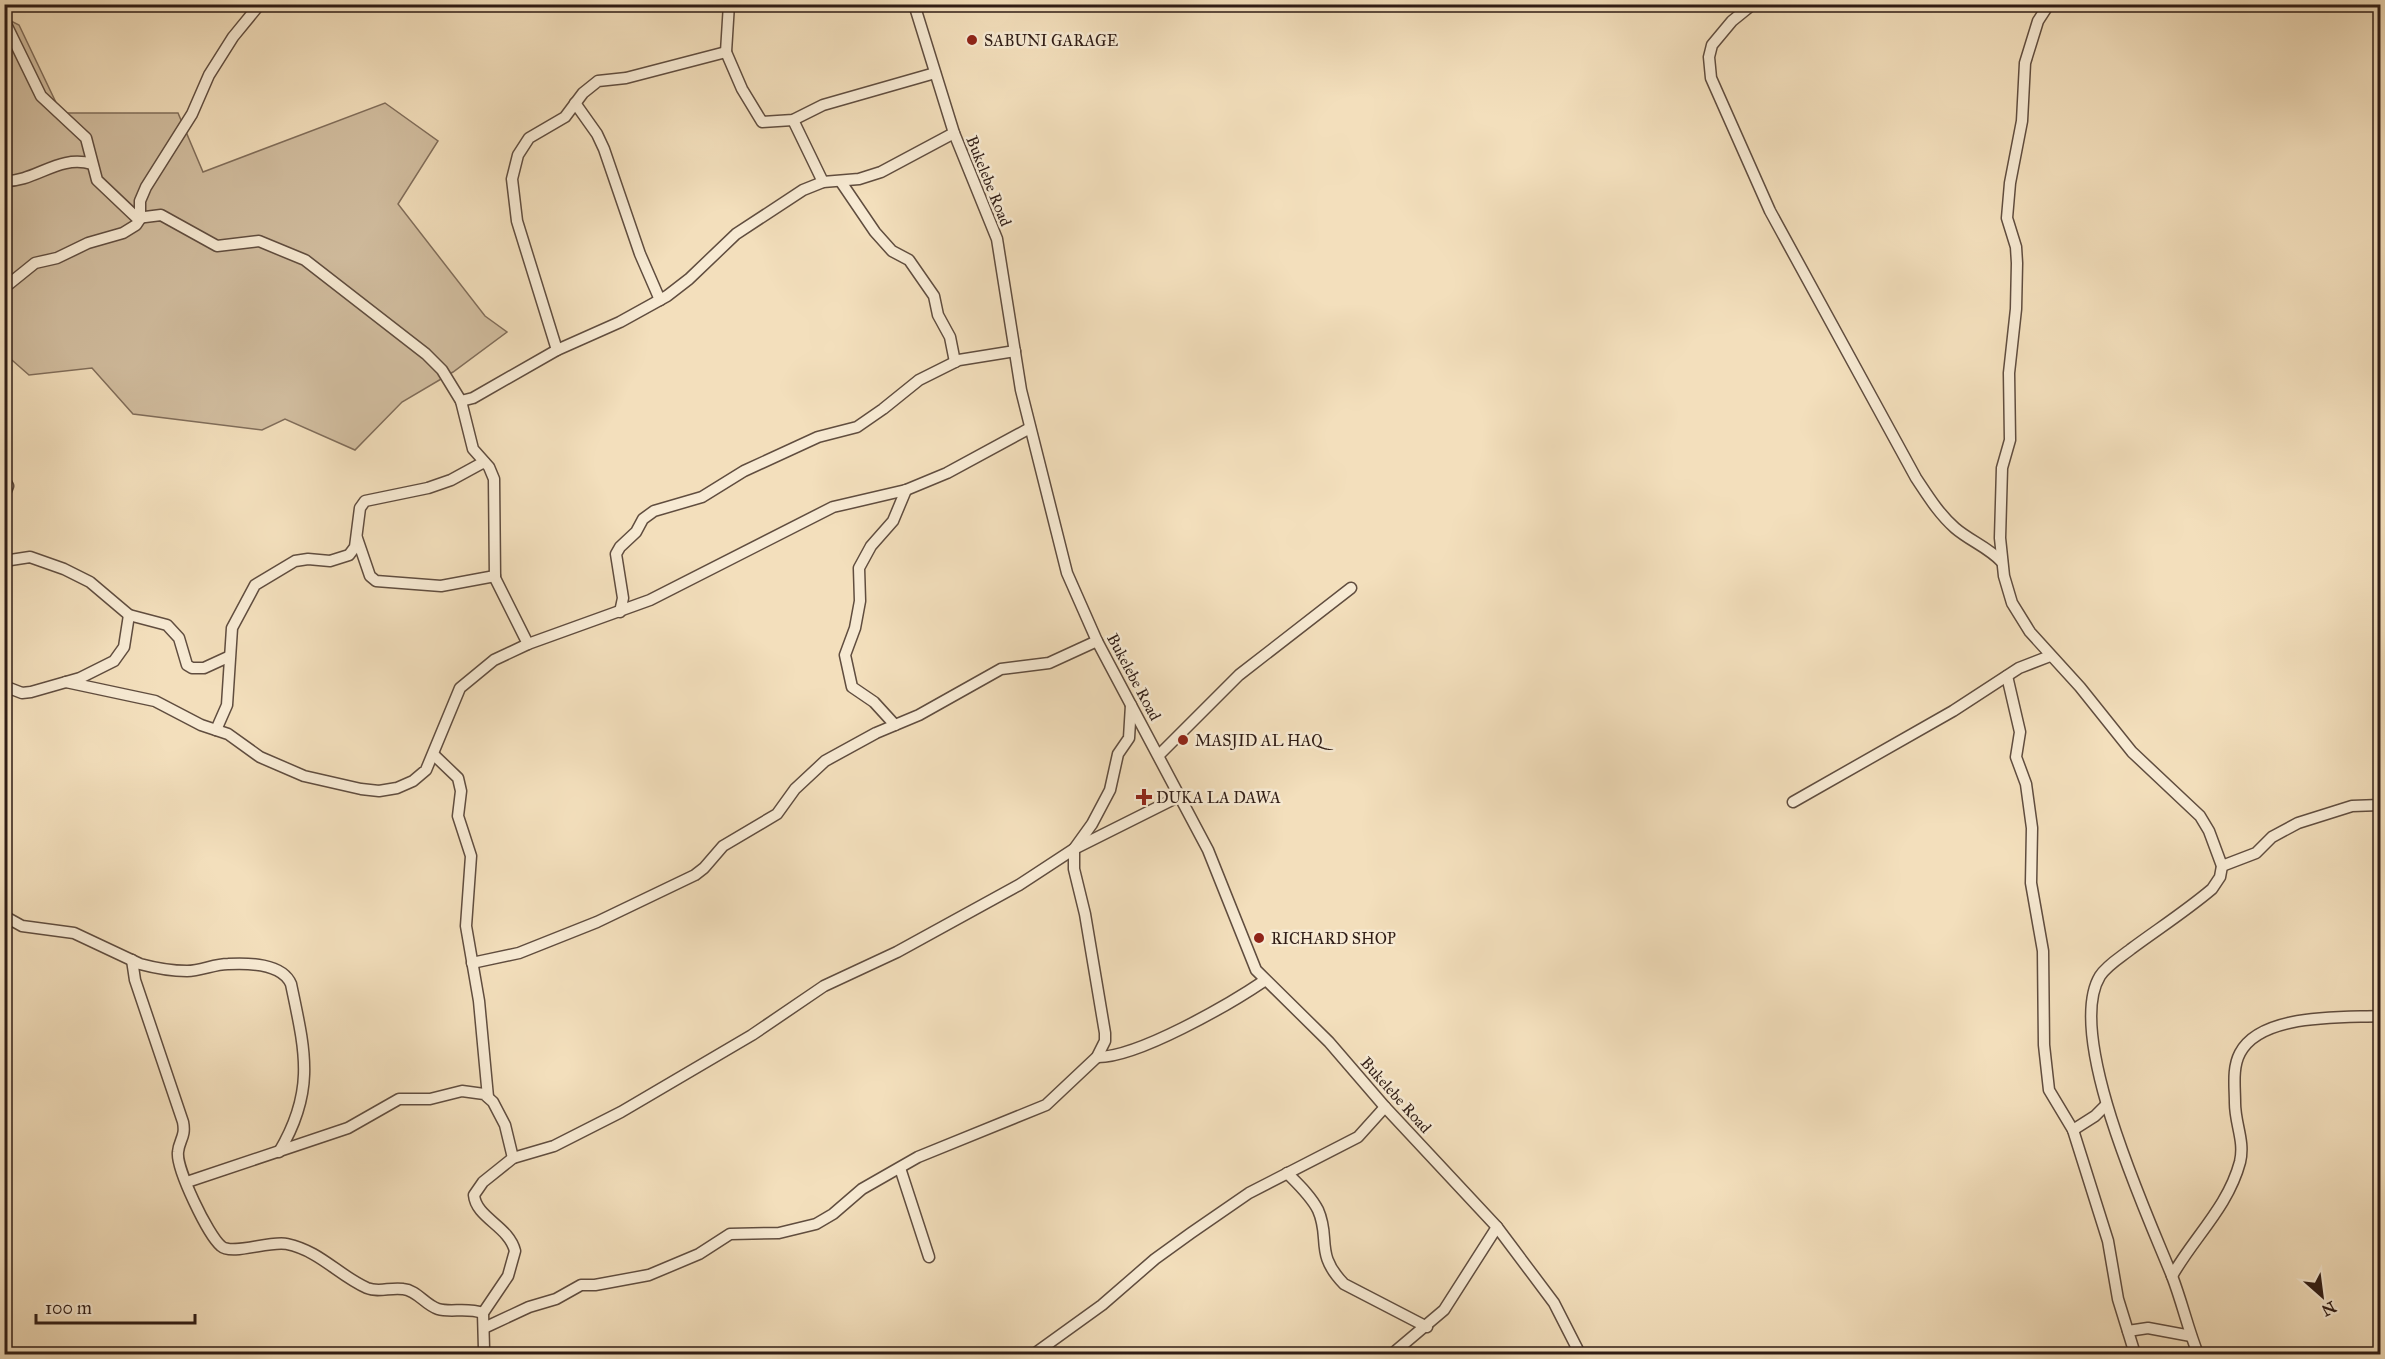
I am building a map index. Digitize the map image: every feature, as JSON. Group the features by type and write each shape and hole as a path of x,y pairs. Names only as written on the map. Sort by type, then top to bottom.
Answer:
{"street":[{"path":"4,288 35,263 57,258 88,243 123,234 136,225 140,219 140,201 146,187 192,114 219,59 260,4"},
{"path":"729,4 726,52 759,120 766,123 793,120 824,105 935,73"},
{"name":"Bukelebe Road","path":"914,4 954,133 997,239 1030,428 1067,573 1098,642 1160,755 1208,850 1248,953 1264,981 1329,1042 1385,1107 1497,1227 1554,1303 1580,1354"},
{"path":"1753,4 1719,35 1709,57 1711,78 1760,188 1916,478 1944,517 1962,533 1987,547 2002,562"},
{"path":"2049,4 2038,21 2025,63 2022,122 2010,183 2007,218 2016,247 2016,275 2009,373 2010,440 2002,468 2000,538 2002,562 2012,603 2050,656 2080,687 2132,752 2193,809 2209,831 2222,866 2220,877 2212,889 2108,967 2098,981 2093,1003 2093,1025 2106,1105 2114,1121 2126,1166 2172,1276 2198,1354"},
{"path":"4,20 41,96 86,138 97,180 129,213 140,219 161,215 217,246 259,241 305,260 426,354 442,370 461,401 473,449 494,478 495,576 502,597 528,644"},
{"path":"557,350 517,221 512,180 518,155 529,138 565,117 575,103 598,81 626,78 726,52"},
{"path":"575,103 597,134 604,149 640,254 660,300"},
{"path":"793,120 823,182"},
{"path":"461,401 510,378 557,350 660,300 689,279 736,234 782,202 823,182 842,182 881,172 954,133"},
{"path":"4,181 20,180 60,163 75,160 92,164"},
{"path":"842,182 875,232 892,251 909,260 934,296 938,315 950,337 955,362"},
{"path":"620,612 623,598 616,554 647,515 665,507 702,498 744,471 823,435 857,427 919,380 955,362 1015,351"},
{"path":"66,682 155,701 201,725 228,734 260,757 287,770 361,789 386,790 413,781 426,770 463,685 494,660 528,644 620,612 675,588 823,512 906,490 947,473 1030,428"},
{"path":"216,730 227,705 228,657 232,628 258,582 295,561 342,559 352,551 357,536 360,508 365,501 428,488 451,480 484,462"},
{"path":"4,479 8,486 4,496"},
{"path":"895,724 874,702 852,687 845,655 855,628 860,601 859,568 871,546 893,521 906,490"},
{"path":"357,536 370,576 376,581 441,586 495,576"},
{"path":"4,561 34,558 82,576 129,615 171,628 192,668 204,668 228,657"},
{"path":"1160,755 1176,735 1239,675 1352,588"},
{"path":"4,686 26,693 100,670 118,657 126,640 129,615"},
{"path":"472,963 519,953 597,922 694,875 704,868 723,846 777,814 795,789 822,762 895,724 919,715 1001,669 1049,663 1098,642"},
{"path":"1793,802 1953,711 2007,676 2050,656"},
{"path":"2007,676 2020,732 2016,757 2026,783 2032,828 2031,883 2043,951 2044,1045 2051,1096 2073,1130 2108,1241 2118,1299 2135,1354"},
{"path":"484,1328 529,1307 561,1297 581,1286 606,1284 659,1271 699,1254 730,1234 785,1232 816,1224 862,1189 918,1157 982,1130 1036,1111 1097,1057 1105,1041 1104,1021 1074,869 1074,849 1096,818 1110,790 1118,754 1130,734 1131,705"},
{"path":"434,755 453,771 460,786 458,816 471,856 470,890 466,916 479,1001 488,1097 505,1125 513,1158"},
{"path":"485,1353 483,1312 508,1276 515,1251 501,1227 479,1209 474,1195 483,1182 513,1158 554,1146 621,1112 752,1035 824,986 897,952 1011,889 1074,849 1180,796"},
{"path":"2222,866 2256,853 2272,837 2290,826 2352,806 2380,805"},
{"path":"4,916 22,926 74,933 140,964 184,971 205,970 227,964 280,970 288,977 305,1075 304,1094 299,1113 279,1152"},
{"path":"132,960 145,1010 183,1122 184,1136 177,1153 196,1208 215,1239 226,1249 274,1242 290,1244 324,1259 368,1288 406,1289 440,1310 469,1308 483,1312"},
{"path":"1097,1057 1114,1055 1153,1041 1230,1005 1264,981"},
{"path":"2172,1276 2186,1251 2217,1213 2240,1161 2242,1142 2235,1109 2234,1073 2239,1055 2246,1044 2264,1031 2295,1022 2380,1016"},
{"path":"187,1182 204,1174 232,1168 348,1128 372,1117 399,1099 430,1099 462,1091 488,1097"},
{"path":"2073,1130 2095,1116 2106,1105"},
{"path":"1034,1354 1118,1293 1167,1250 1249,1193 1358,1137 1385,1107"},
{"path":"900,1168 929,1257"},
{"path":"1287,1173 1319,1213 1326,1258 1344,1284 1427,1327"},
{"path":"1392,1354 1427,1327 1444,1310 1497,1227"},
{"path":"2128,1331 2148,1328 2191,1336"}],"shaded area":[{"path":"5,18 19,25 61,113 178,113 203,172 385,103 438,141 398,204 485,316 507,332 453,372 402,402 355,450 285,419 262,430 133,414 92,368 29,375 5,354"}],"place":[{"name":"SABUNI GARAGE","path":"972,40"},
{"name":"MASJID AL HAQ","path":"1183,740"},
{"name":"DUKA LA DAWA","path":"1144,797"},
{"name":"RICHARD SHOP","path":"1259,938"}]}
